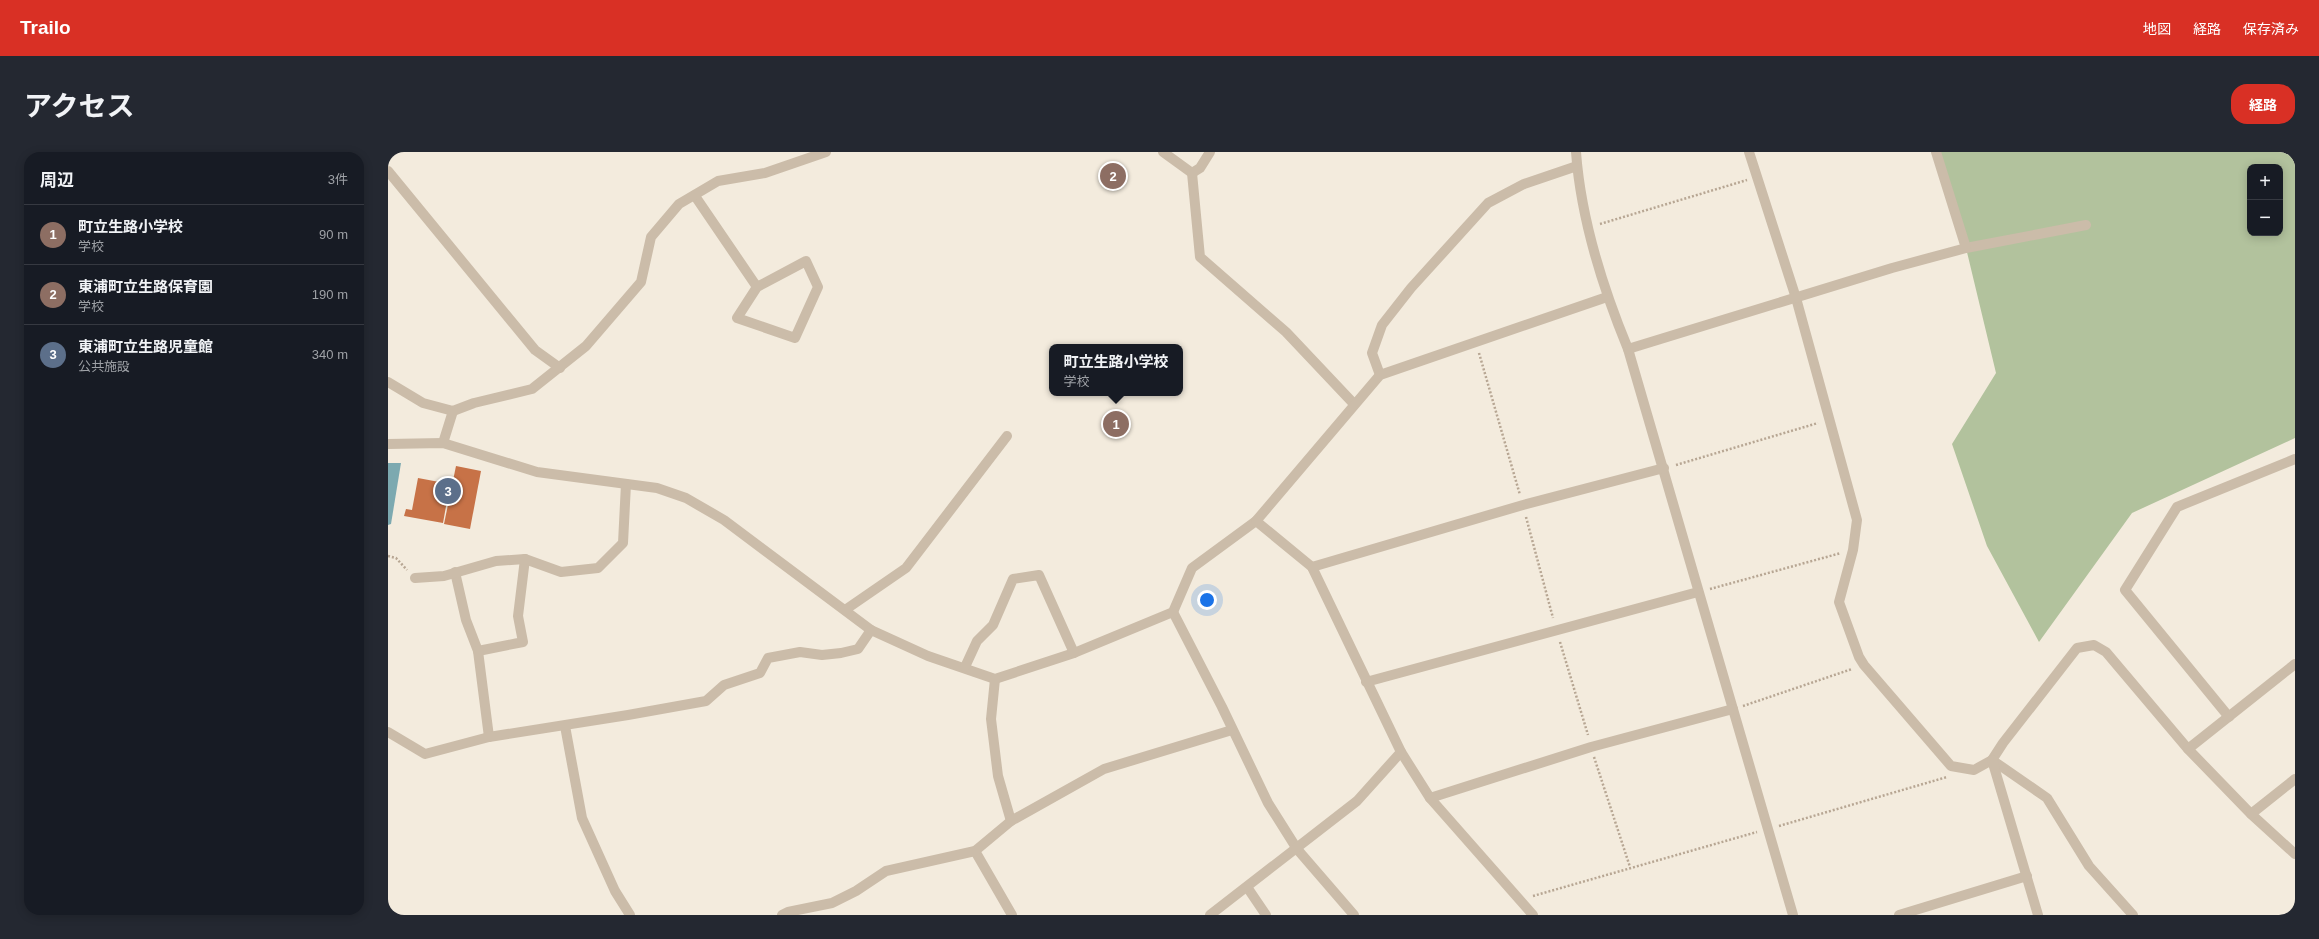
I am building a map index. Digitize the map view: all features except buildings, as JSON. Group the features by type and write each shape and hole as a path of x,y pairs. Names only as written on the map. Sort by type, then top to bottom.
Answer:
{"street":[{"path":"388,382 423,403 453,411 474,403 532,388 560,368 586,346 641,282 651,237 679,204 696,196 718,182 765,173 826,152"},
{"path":"1163,152 1192,172"},
{"path":"1192,172 1200,168 1210,152"},
{"path":"1576,152 1588,228 1607,297 1628,349 1664,468 1698,592 1793,915"},
{"path":"1749,152 1756,178 1796,298 1857,520 1853,550 1839,602 1859,657 1864,665 1950,766 1974,770 1992,760 2003,743 2077,648 2094,645 2106,652 2188,749 2251,814 2295,854"},
{"path":"1936,152 1966,248"},
{"path":"1380,375 1372,353 1382,325 1411,288 1488,203 1524,184 1577,166"},
{"path":"388,171 535,350 560,368"},
{"path":"1192,172 1200,257 1286,332 1354,404"},
{"path":"696,196 756,287"},
{"path":"1628,349 1966,248 2086,225"},
{"path":"806,261 818,287 795,338 737,318 756,287 806,261"},
{"path":"388,444 443,443 537,472 657,488 692,502 724,520 871,630 928,656 965,667 996,679 1074,653 1174,612 1192,568 1256,521 1380,375 1607,297"},
{"path":"443,443 453,411"},
{"path":"845,610 906,568 1008,436"},
{"path":"2229,717 2125,590 2177,507 2295,459"},
{"path":"1312,567 1523,504 1664,468"},
{"path":"415,578 444,576 496,561 525,559 561,572 598,568 623,544 626,484"},
{"path":"1256,521 1312,567 1401,752 1430,798 1533,915"},
{"path":"478,651 523,642 518,616 525,559"},
{"path":"455,572 466,620 478,651 489,737"},
{"path":"965,667 977,641 993,625 1013,579 1039,576 1074,653"},
{"path":"1366,682 1698,592"},
{"path":"1174,612 1268,803 1297,849 1354,915"},
{"path":"388,732 425,754 489,737 565,726 706,701 724,685 760,673 768,658 800,652 822,655 858,649 871,630"},
{"path":"2188,749 2295,664"},
{"path":"996,679 991,719 998,776 1011,821"},
{"path":"1430,798 1591,747 1733,709"},
{"path":"565,726 582,818 614,891 630,915"},
{"path":"782,915 788,912 832,903 856,891 886,871 975,851 1011,821 1104,769 1232,730"},
{"path":"1210,915 1297,849 1357,800 1401,752"},
{"path":"1992,760 2038,915"},
{"path":"1992,760 2047,798 2089,866 2133,915"},
{"path":"2251,814 2295,779"},
{"path":"975,851 1012,915"},
{"path":"1899,915 2027,876"},
{"path":"1247,887 1266,915"}],"path":[{"path":"1588,228 1756,178"},
{"path":"1476,341 1523,504 1556,630 1591,747 1630,867"},
{"path":"1664,468 1829,420"},
{"path":"1698,592 1853,550"},
{"path":"388,556 396,558 415,578"},
{"path":"1733,709 1864,665"},
{"path":"1519,900 1951,776"}],"green space":[{"path":"1936,152 2295,152 2295,438 2132,513 2039,642 1987,546 1952,444 1996,373 1966,248"}],"water":[{"path":"388,463 401,463 391,524 388,525"}],"place":[{"name":"東浦町立生路保育園","path":"1113,176"},
{"name":"町立生路小学校","path":"1116,424"},
{"name":"東浦町立生路児童館","path":"448,491"}]}
